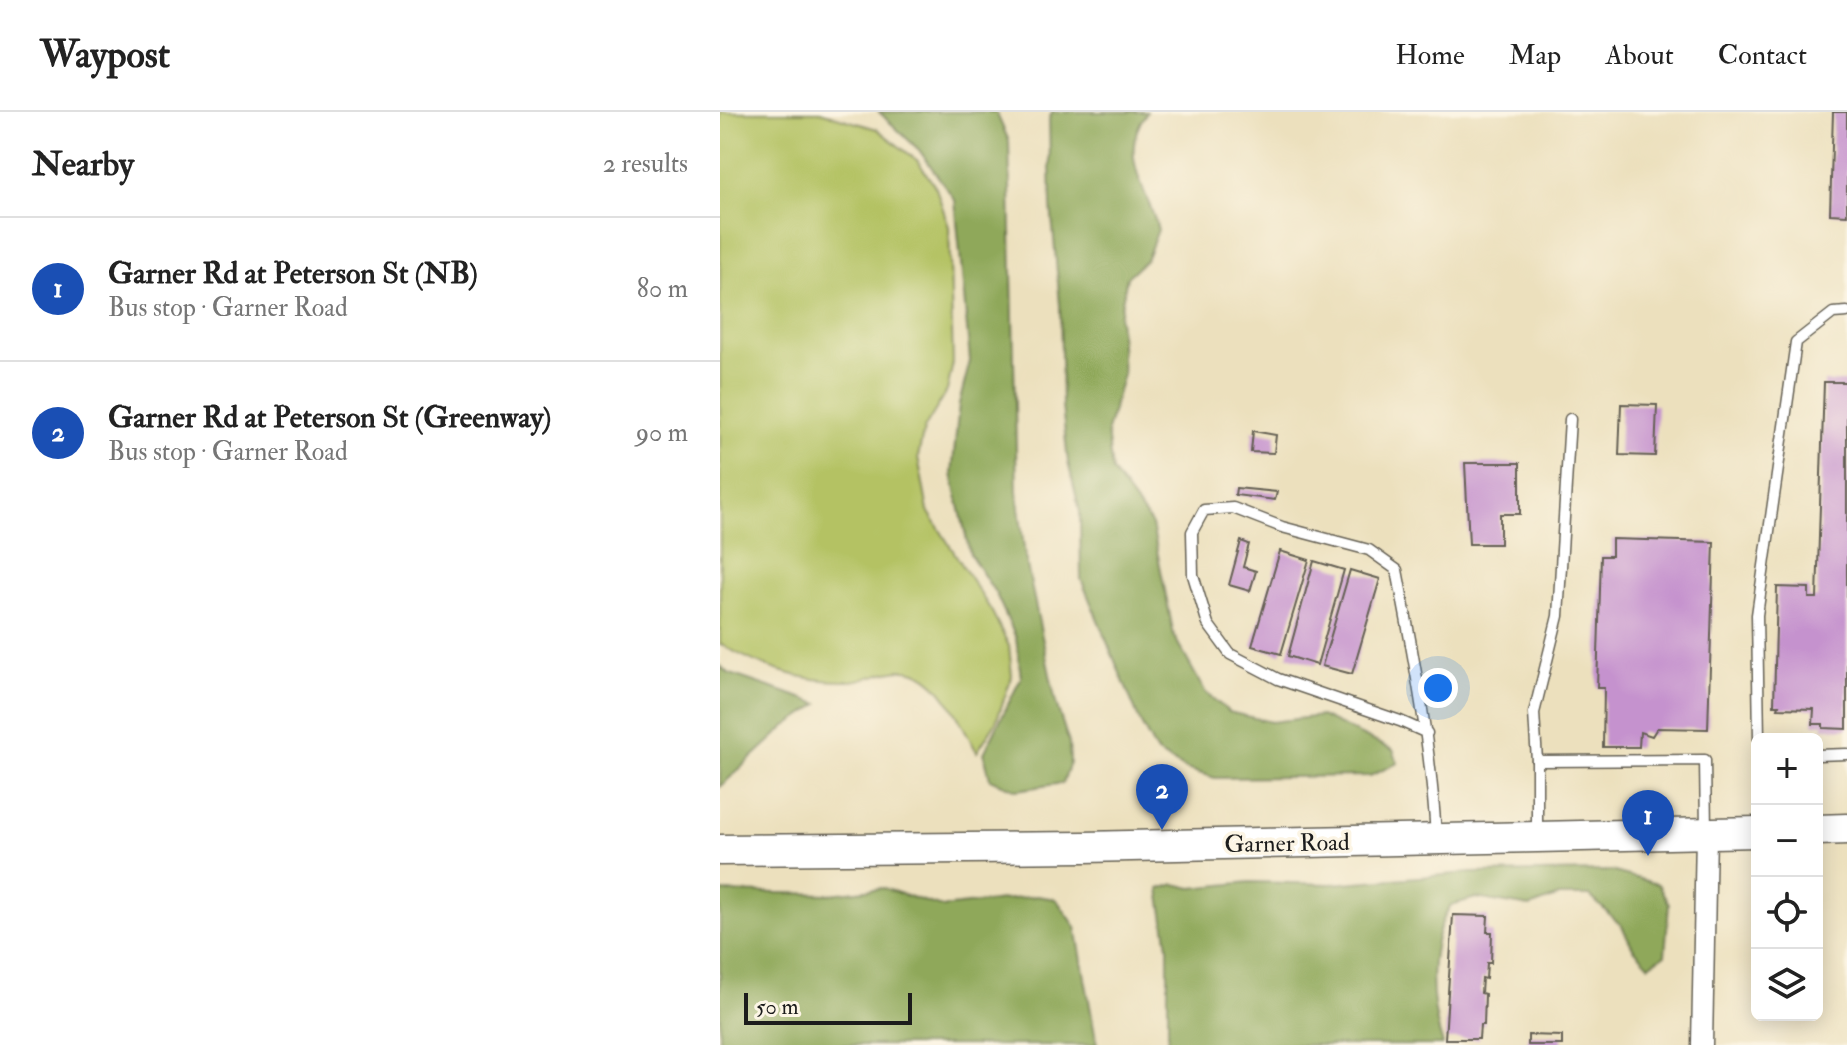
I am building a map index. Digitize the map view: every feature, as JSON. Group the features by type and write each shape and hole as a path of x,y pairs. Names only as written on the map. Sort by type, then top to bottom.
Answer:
{"main road":[{"path":"1823,830 1847,829"},
{"name":"Garner Road","path":"720,850 1751,832"}],"street":[{"path":"1702,1045 1706,833"}],"lane":[{"path":"1759,733 1757,615 1796,342 1833,313 1847,312"},
{"path":"1537,837 1534,713 1558,616 1570,419"},
{"path":"1427,733 1278,679 1230,654 1208,624 1193,575 1192,532 1204,510 1233,508 1282,527 1369,550 1397,570 1427,733 1436,839"},
{"path":"1823,755 1847,754"},
{"path":"1537,761 1705,760 1706,833"}],"green space":[{"path":"720,112 820,112 877,129 918,161 936,188 949,227 953,363 947,391 924,429 918,457 928,511 992,612 1009,646 1012,676 996,722 977,752 946,698 920,674 903,670 848,681 814,679 766,666 720,644"},
{"path":"879,112 996,112 1009,141 1017,491 1025,556 1056,703 1069,743 1070,762 1063,783 1017,790 990,779 984,753 1021,678 1016,638 996,594 970,554 952,474 959,404 970,361 955,200 919,150"},
{"path":"1052,112 1147,112 1138,127 1134,156 1158,230 1146,260 1127,277 1119,317 1123,374 1107,431 1112,471 1152,525 1174,636 1205,692 1229,712 1271,722 1321,716 1393,750 1398,763 1370,776 1215,778 1186,769 1157,753 1141,724 1081,579 1080,512 1068,462 1062,406 1060,305 1051,206 1049,119"},
{"path":"720,666 728,673 819,704 785,727 720,787"},
{"path":"1611,871 1658,884 1669,904 1665,955 1649,965 1633,948 1622,926 1590,896 1559,896 1530,907 1476,898 1451,905 1437,937 1433,992 1443,1045 1168,1045 1168,946 1159,889 1175,884 1192,888 1250,882 1331,884 1468,873"},
{"path":"883,888 942,907 1037,896 1056,899 1076,927 1097,1045 720,1045 720,892 830,894"}],"building":[{"path":"1833,112 1847,112 1847,215 1830,214"},
{"path":"1824,382 1847,382 1847,729 1823,728 1823,724 1813,724 1814,709 1778,708 1779,705 1774,705 1777,587 1809,588 1809,598 1817,598"},
{"path":"1621,404 1657,405 1655,456 1619,455"},
{"path":"1253,431 1276,435 1274,453 1251,452"},
{"path":"1465,463 1520,463 1520,514 1500,514 1500,544 1469,544"},
{"path":"1236,488 1277,492 1275,500 1235,495"},
{"path":"1612,539 1714,542 1708,729 1657,728 1652,736 1640,732 1639,747 1603,747 1604,688 1597,688 1601,556 1612,556"},
{"path":"1241,541 1249,544 1243,567 1256,571 1250,591 1229,585"},
{"path":"1280,551 1309,560 1281,654 1252,646"},
{"path":"1314,561 1344,570 1317,665 1288,656"},
{"path":"1350,570 1380,579 1352,674 1322,666"},
{"path":"1453,915 1488,916 1487,932 1492,932 1491,963 1487,963 1486,979 1482,978 1484,1025 1480,1025 1479,1039 1445,1039"},
{"path":"1528,1035 1562,1036 1562,1045 1528,1045"}],"place":[{"name":"Garner Rd at Peterson St (Greenway)","path":"1162,830"},
{"name":"Garner Rd at Peterson St (NB)","path":"1648,856"}]}
